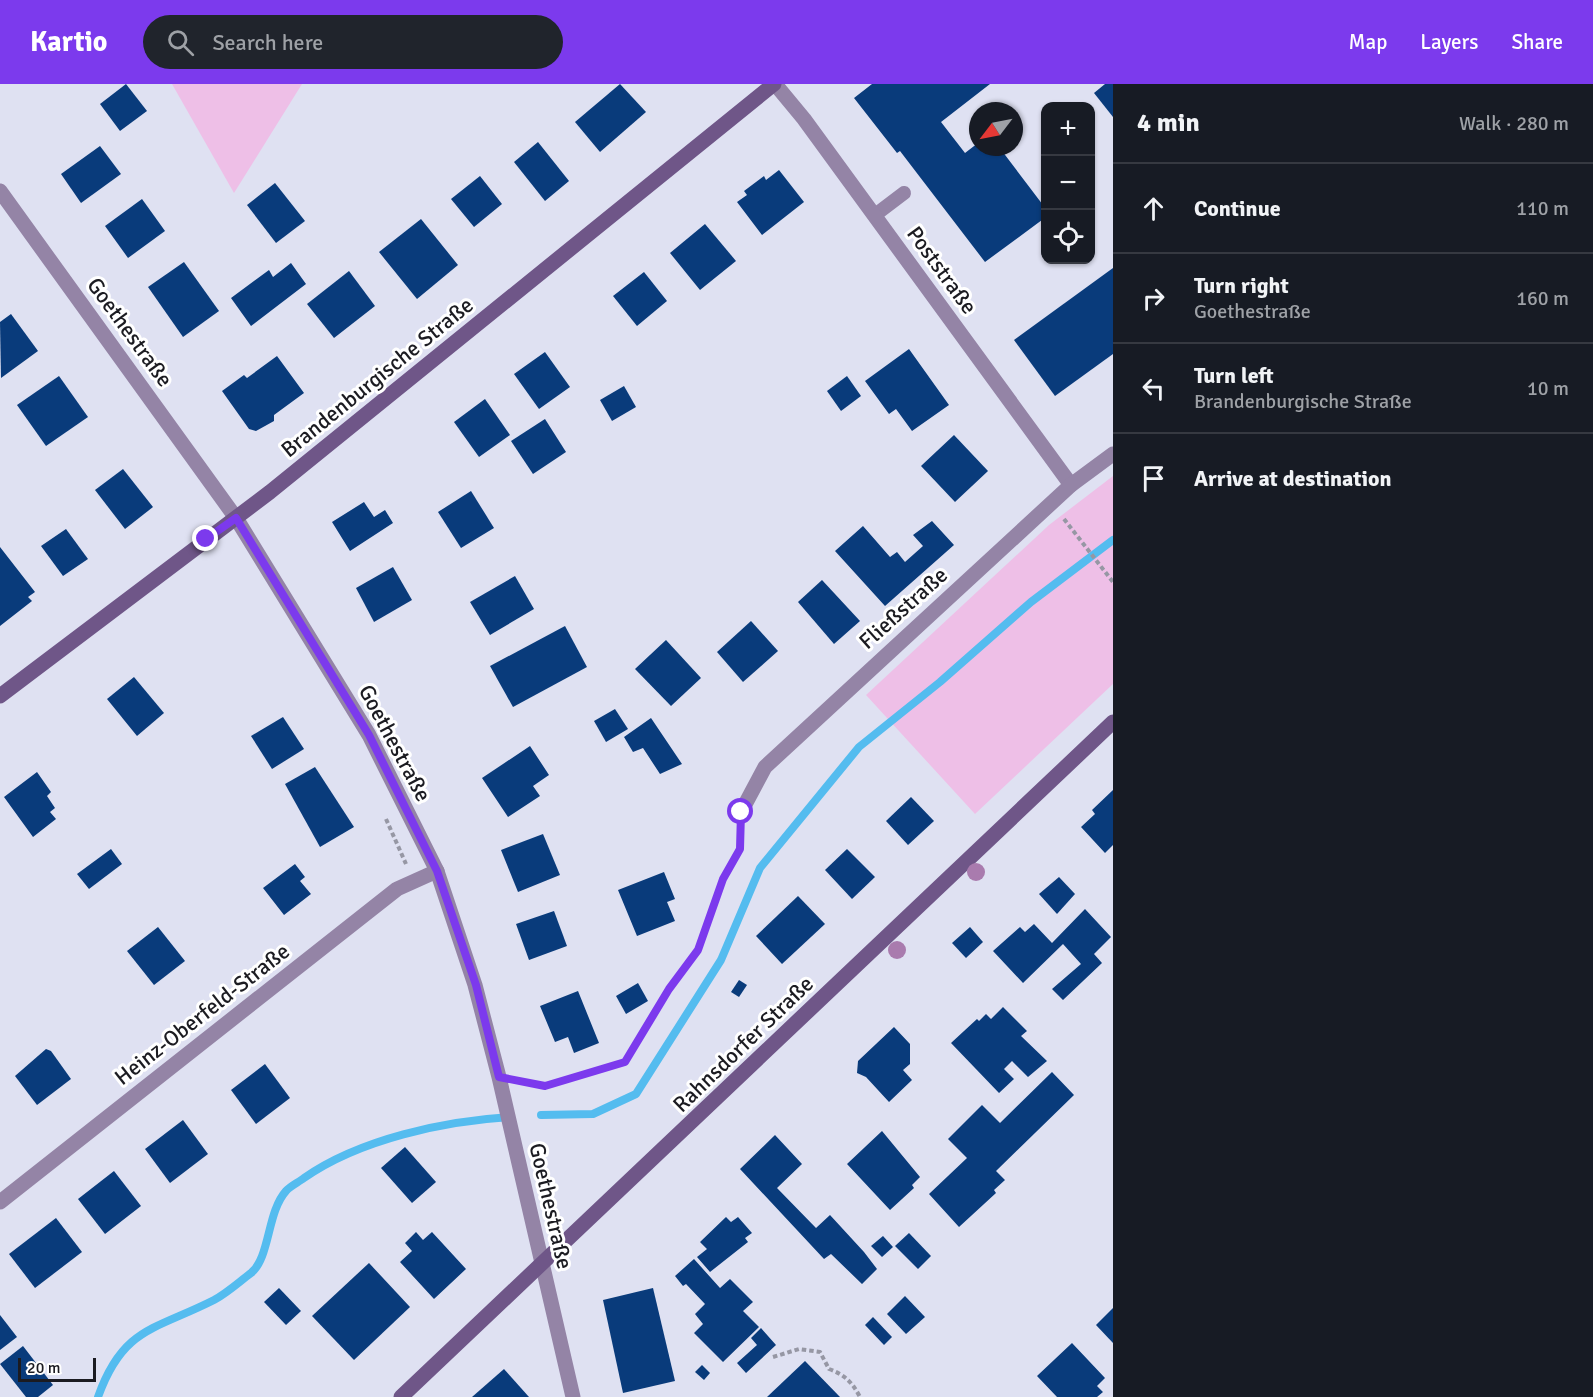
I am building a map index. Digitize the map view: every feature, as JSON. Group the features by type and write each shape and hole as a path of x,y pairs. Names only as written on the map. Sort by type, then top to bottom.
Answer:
{"street":[{"name":"Poststraße","path":"774,84 804,119 1071,485"},
{"name":"Brandenburgische Straße","path":"0,696 236,518 445,352 774,84"},
{"name":"Goethestraße","path":"0,191 236,518 369,735 437,871 476,985 573,1397"},
{"name":"Fließstraße","path":"741,812 765,767 1071,485 1113,454"},
{"name":"Rahnsdorfer Straße","path":"401,1397 543,1265 1113,722"},
{"name":"Heinz-Oberfeld-Straße","path":"0,1202 397,889 437,871"}],"lane":[{"path":"875,215 904,193"}],"path":[{"path":"1077,537 1113,582"},
{"path":"499,1077 545,1086 625,1062 669,989 698,950 723,879 740,849 741,812"},
{"path":"773,1357 799,1349 820,1352 829,1369 851,1381 860,1397"}],"shaded area":[{"path":"172,84 302,84 234,193"},
{"path":"1113,476 1113,684 975,814 866,695 1049,525"}],"building":[{"path":"126,84 147,111 120,131 100,104"},
{"path":"620,84 646,112 600,152 575,122"},
{"path":"872,84 990,84 941,122 965,153 969,150 969,156 1006,156 1041,202 1041,221 985,262 900,151 897,153 854,98"},
{"path":"1105,84 1113,84 1113,117 1094,93"},
{"path":"538,142 569,181 545,201 514,162"},
{"path":"100,146 121,174 81,203 61,174"},
{"path":"779,170 804,202 762,235 737,202 747,195 744,191 764,176 766,180"},
{"path":"480,176 502,204 474,227 451,199"},
{"path":"275,183 305,221 276,243 247,205"},
{"path":"142,199 165,231 128,258 105,226"},
{"path":"421,219 458,265 417,299 379,252"},
{"path":"705,224 736,261 700,290 670,253"},
{"path":"184,262 219,311 183,337 148,287"},
{"path":"291,263 306,284 251,326 231,298 269,270 273,277"},
{"path":"1113,268 1113,354 1055,396 1014,340"},
{"path":"349,271 375,306 334,338 307,304"},
{"path":"644,272 667,301 637,326 613,296"},
{"path":"11,314 38,351 1,378 0,322"},
{"path":"909,349 949,405 912,431 896,409 889,414 865,381"},
{"path":"545,352 570,387 539,409 514,374"},
{"path":"277,356 304,393 274,415 274,421 256,431 249,429 222,391 244,375 247,378"},
{"path":"59,376 88,417 46,446 17,405"},
{"path":"847,376 861,396 841,411 827,391"},
{"path":"624,386 636,407 612,421 600,400"},
{"path":"485,399 510,435 479,457 454,422"},
{"path":"545,419 566,452 533,474 511,441"},
{"path":"954,435 988,471 955,502 921,466"},
{"path":"123,469 153,507 125,529 95,490"},
{"path":"471,491 494,528 461,548 438,512"},
{"path":"364,502 374,517 385,510 393,523 350,551 332,522"},
{"path":"932,521 954,545 885,606 835,551 863,526 890,557 897,552 905,562 923,546 913,535"},
{"path":"66,529 88,559 63,576 41,546"},
{"path":"0,547 35,592 28,597 32,601 0,626"},
{"path":"393,567 412,600 374,622 356,588"},
{"path":"515,576 534,609 490,635 470,602"},
{"path":"822,580 860,621 834,644 798,602"},
{"path":"751,621 778,651 743,682 717,652"},
{"path":"565,626 587,667 513,707 490,666"},
{"path":"666,640 701,678 671,706 635,669"},
{"path":"134,677 164,713 137,736 107,699"},
{"path":"615,709 628,729 606,742 594,721"},
{"path":"283,717 304,749 272,769 251,736"},
{"path":"651,718 682,764 660,774 643,748 633,752 624,737"},
{"path":"530,746 549,775 533,786 540,796 508,817 482,778"},
{"path":"315,767 354,827 320,847 285,784"},
{"path":"37,772 51,792 47,796 55,808 50,812 56,819 33,837 4,797"},
{"path":"1113,790 1113,845 1105,853 1081,827 1095,814 1092,810"},
{"path":"911,797 934,821 908,845 886,821"},
{"path":"543,834 560,875 518,892 501,850"},
{"path":"111,849 122,864 89,889 77,874"},
{"path":"847,849 875,877 852,899 825,870"},
{"path":"295,864 305,877 300,881 311,894 284,915 263,888"},
{"path":"664,872 675,899 667,902 675,921 637,936 618,890"},
{"path":"1059,877 1075,894 1057,914 1039,894"},
{"path":"798,896 825,924 782,964 756,936"},
{"path":"1085,909 1111,937 1094,954 1102,963 1063,1000 1052,989 1081,964 1063,944 1023,983 993,951 1020,927 1025,932 1034,924 1052,943"},
{"path":"554,911 567,946 529,960 516,924"},
{"path":"158,927 185,961 154,985 127,951"},
{"path":"970,927 983,942 966,958 952,943"},
{"path":"739,980 747,985 739,997 731,992"},
{"path":"638,983 648,1001 626,1014 616,996"},
{"path":"578,991 599,1043 574,1053 568,1037 555,1042 540,1006"},
{"path":"1003,1007 1027,1031 1021,1036 1047,1061 1028,1077 1012,1061 1004,1069 1014,1079 999,1093 951,1043 977,1019 979,1021 986,1014 991,1019"},
{"path":"894,1027 910,1044 910,1064 903,1070 912,1080 889,1102 866,1077 857,1073 858,1061"},
{"path":"46,1049 51,1051 71,1079 37,1105 15,1076"},
{"path":"265,1064 290,1098 256,1124 231,1090"},
{"path":"1052,1072 1074,1095 996,1171 1005,1180 994,1190 996,1193 959,1227 929,1194 967,1158 948,1139 982,1105 1000,1123"},
{"path":"183,1120 208,1154 170,1183 145,1149"},
{"path":"882,1131 920,1177 912,1185 914,1188 890,1210 847,1164"},
{"path":"775,1135 802,1164 777,1188 816,1228 830,1215 864,1252 877,1269 862,1284 831,1254 824,1259 740,1169"},
{"path":"405,1147 436,1182 412,1203 381,1168"},
{"path":"114,1171 141,1206 105,1234 78,1199"},
{"path":"726,1217 731,1222 738,1217 752,1233 745,1238 748,1242 710,1272 697,1257 707,1249 700,1242"},
{"path":"56,1218 82,1252 35,1288 9,1254"},
{"path":"416,1232 423,1240 432,1232 466,1269 434,1299 400,1262 412,1251 405,1243"},
{"path":"909,1233 931,1256 918,1269 895,1246"},
{"path":"883,1236 893,1247 882,1257 871,1246"},
{"path":"694,1259 720,1288 730,1279 753,1302 743,1311 759,1327 723,1362 694,1333 703,1324 695,1314 705,1304 686,1284 683,1286 675,1276"},
{"path":"369,1263 410,1307 354,1360 312,1316"},
{"path":"279,1288 301,1311 286,1325 264,1302"},
{"path":"653,1288 675,1381 623,1393 603,1300"},
{"path":"905,1296 925,1317 906,1334 887,1314"},
{"path":"1113,1308 1113,1343 1096,1325"},
{"path":"0,1315 17,1337 0,1350"},
{"path":"873,1317 892,1337 884,1345 865,1325"},
{"path":"761,1328 776,1345 746,1373 737,1363 757,1345 751,1338"},
{"path":"1072,1343 1105,1378 1097,1386 1103,1392 1097,1397 1057,1397 1037,1376"},
{"path":"23,1346 53,1385 38,1397 26,1397 0,1364"},
{"path":"805,1361 840,1397 767,1397"},
{"path":"702,1365 710,1373 704,1380 695,1372"},
{"path":"504,1369 529,1397 472,1397"}],"waterway":[{"path":"541,1115 593,1114 636,1094 721,960 760,868 859,747 940,682 1031,602 1113,540"},
{"path":"98,1397 118,1357 130,1343 158,1325 219,1297 251,1273 262,1257 280,1200 292,1186 326,1164 403,1134 458,1123 511,1117"}],"route":[{"path":"206,539 236,518 369,735 437,871 476,985 499,1077 545,1086 625,1062 669,989 698,950 723,879 740,849 741,812"}]}
